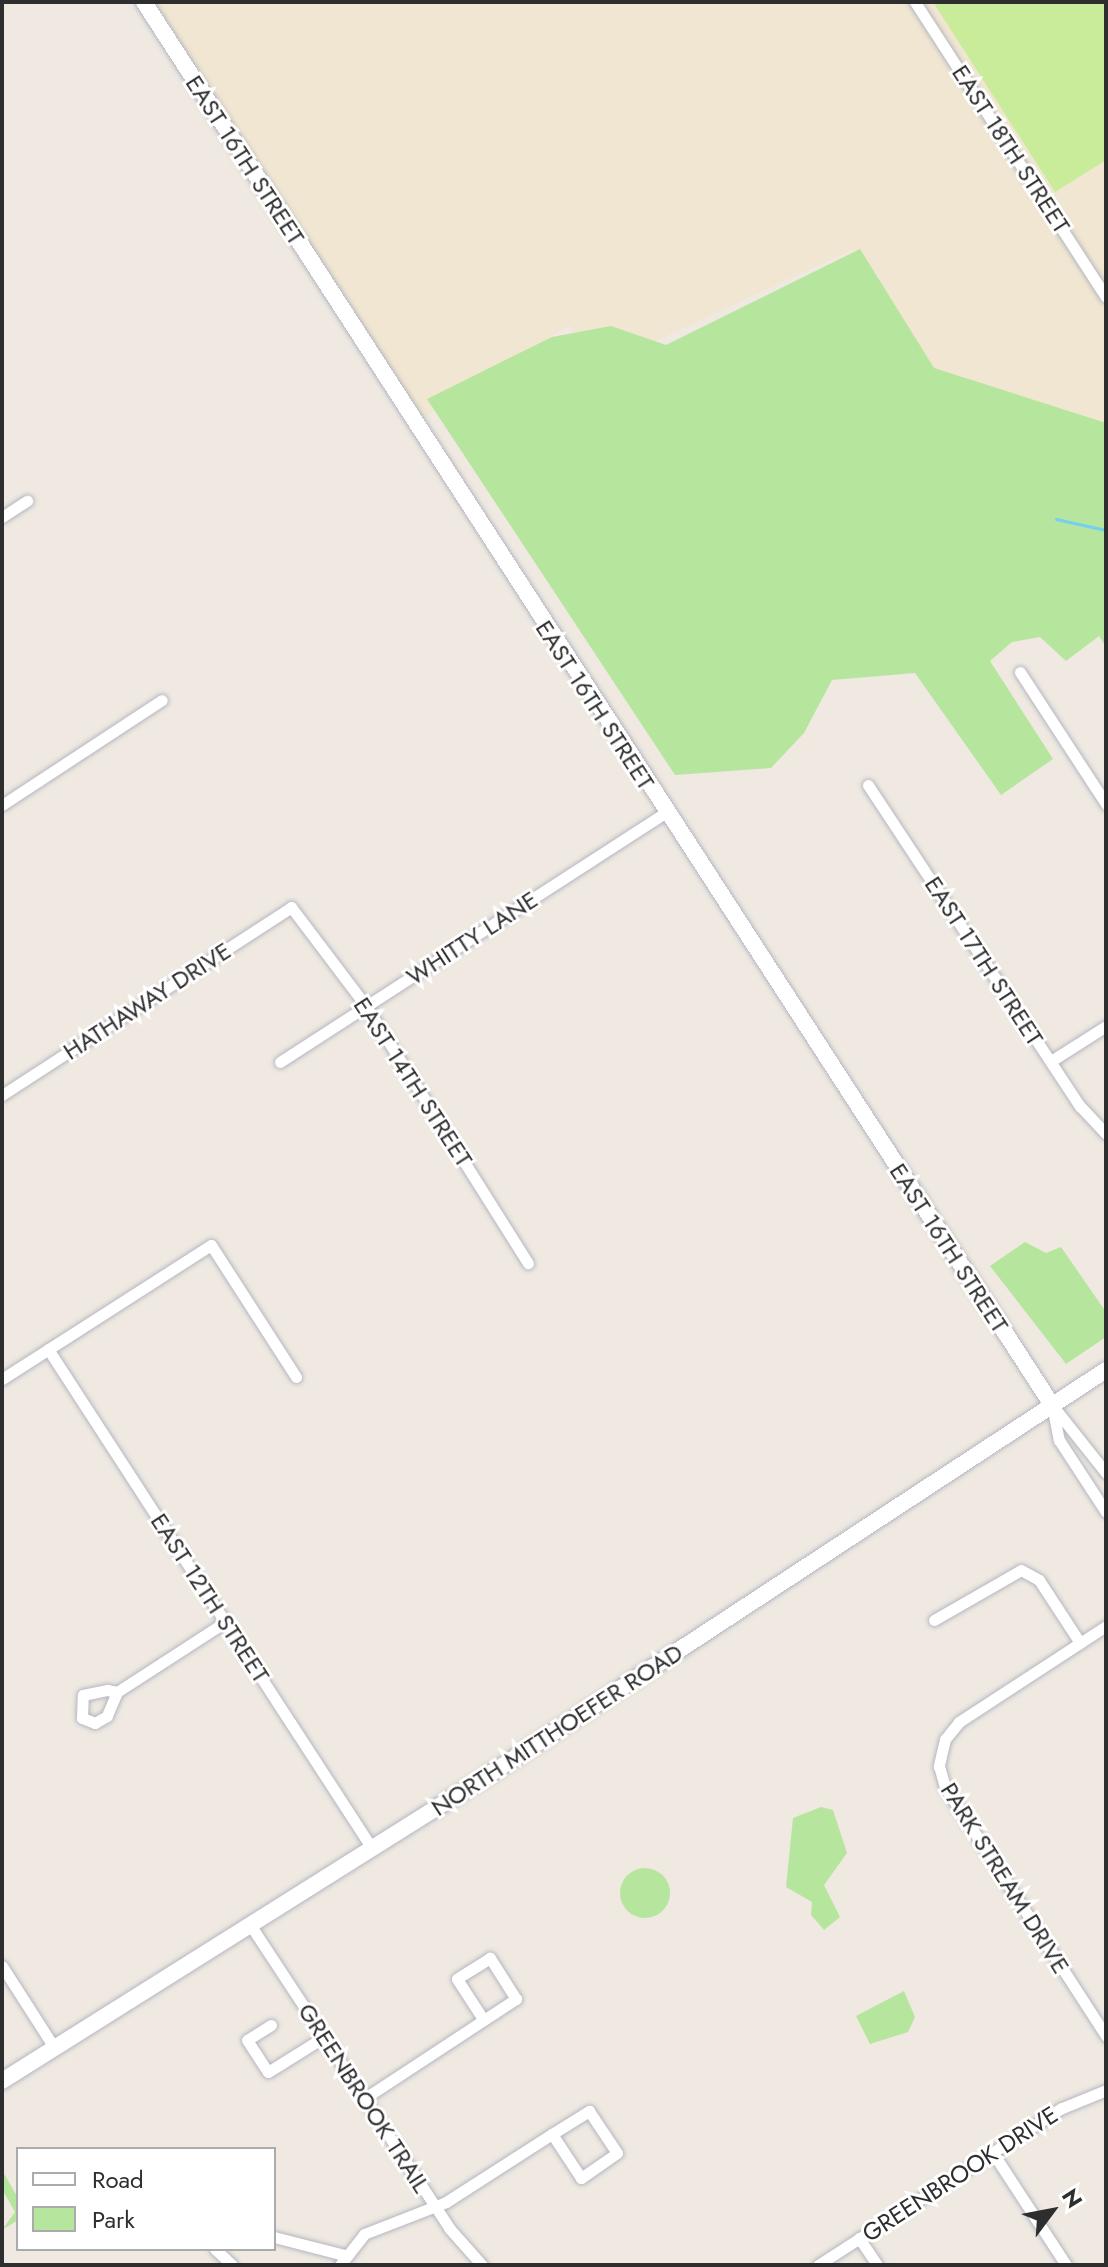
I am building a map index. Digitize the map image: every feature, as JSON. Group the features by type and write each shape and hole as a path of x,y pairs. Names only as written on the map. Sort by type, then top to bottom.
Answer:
{"street":[{"name":"EAST 16TH STREET","path":"144,2 665,813 1052,1405"},
{"name":"EAST 18TH STREET","path":"915,2 1106,297"},
{"path":"2,517 27,501"},
{"path":"1020,672 1106,804"},
{"path":"2,805 162,700"},
{"name":"EAST 17TH STREET","path":"868,785 1051,1061 1106,1134"},
{"name":"WHITTY LANE","path":"280,1062 665,813"},
{"name":"EAST 14TH STREET","path":"291,907 366,1006 528,1263"},
{"name":"HATHAWAY DRIVE","path":"2,1095 291,907"},
{"path":"1051,1061 1106,1026"},
{"path":"2,1379 211,1245 296,1377"},
{"name":"EAST 12TH STREET","path":"48,1349 371,1847"},
{"name":"NORTH MITTHOEFER ROAD","path":"2,2081 251,1926 1106,1370"},
{"path":"1052,1405 1106,1473"},
{"path":"1052,1405 1059,1440 1106,1512"},
{"path":"934,1620 1021,1570 1039,1580 1080,1643 1106,1626"},
{"path":"117,1692 225,1622"},
{"name":"PARK STREAM DRIVE","path":"1080,1643 964,1718 940,1755 945,1787 1106,2036"},
{"name":"GREENBROOK TRAIL","path":"251,1926 434,2206 482,2265"},
{"path":"365,2098 516,1999 490,1958 457,1979 483,2019"},
{"path":"2,1966 55,2049"},
{"path":"271,2025 247,2040 268,2072 324,2037"},
{"name":"GREENBROOK DRIVE","path":"818,2265 993,2153 1106,2090"},
{"path":"276,2238 342,2260 364,2234 434,2206 589,2111 617,2153 581,2178 552,2134"},
{"path":"993,2153 1066,2265"},
{"path":"859,2238 877,2265"},
{"path":"217,2251 232,2265"}],"shaded area":[{"path":"151,2 1106,2 1106,427 928,366 854,249 597,368 569,325 420,420"}],"green space":[{"path":"933,2 1106,2 1106,160 1055,192"},
{"path":"860,249 934,368 1106,423 1106,647 1099,636 1066,661 1040,637 1012,642 990,661 1053,759 1001,795 915,673 832,680 804,733 771,768 675,775 427,399 552,337 611,326 666,345"},
{"path":"1025,1242 1046,1253 1061,1247 1106,1312 1106,1337 1066,1364 990,1266"},
{"path":"821,1807 833,1810 847,1853 824,1885 840,1917 824,1930 811,1915 812,1902 786,1887 793,1818"},
{"path":"645,1868 663,1875 670,1893 663,1911 645,1918 627,1911 620,1893 627,1875"},
{"path":"904,1991 915,2017 908,2032 870,2044 856,2016"},
{"path":"2,2170 16,2194 16,2221 2,2230 15,2212 2,2189"}],"waterway":[{"path":"1056,519 1106,530"}]}
